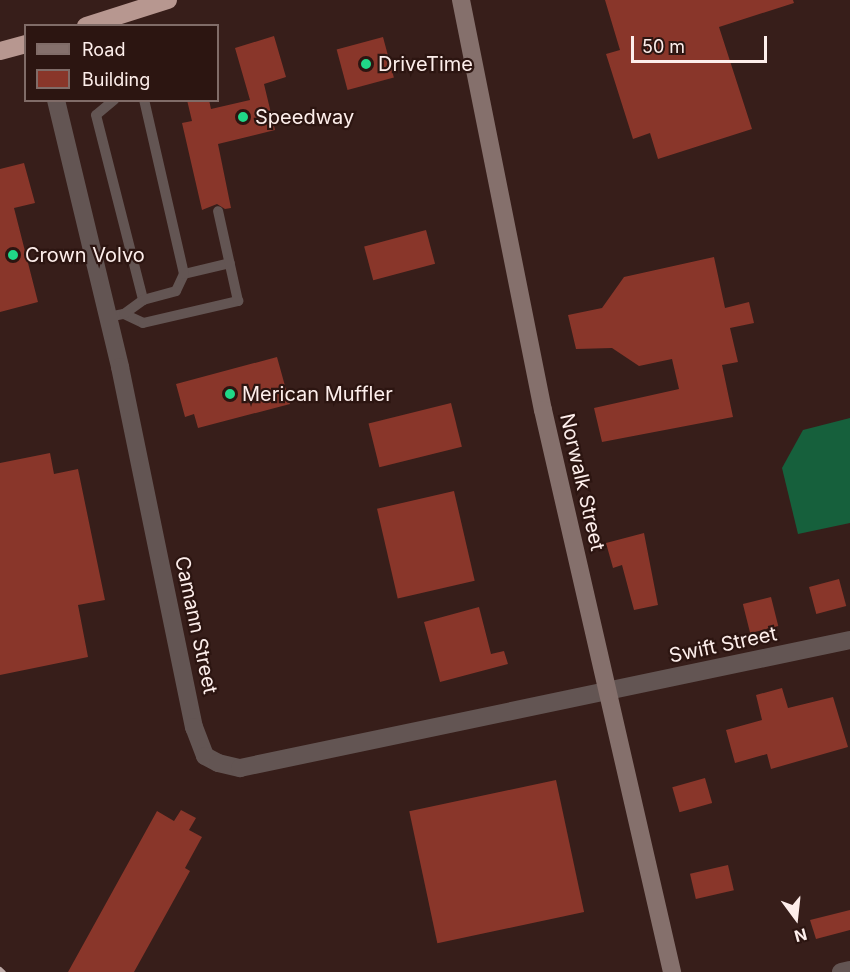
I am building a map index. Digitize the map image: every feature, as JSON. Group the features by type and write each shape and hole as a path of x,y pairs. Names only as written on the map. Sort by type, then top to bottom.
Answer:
{"highway":[{"path":"92,24 168,0"},
{"path":"0,51 24,45"}],"street":[{"name":"Norwalk Street","path":"460,0 543,410 606,693 672,972"},
{"name":"Camann Street","path":"57,102 116,315 194,727 205,756 240,768 606,693"},
{"name":"Swift Street","path":"606,693 850,640"},
{"path":"841,972 850,970"}],"lane":[{"path":"112,102 96,115 143,300"},
{"path":"116,315 143,300 176,291 184,274 144,102"},
{"path":"116,315 143,323 238,301 218,211"},
{"path":"184,274 230,263"}],"green space":[{"path":"850,418 850,523 798,534 782,468 803,430"}],"building":[{"path":"605,0 793,0 794,3 719,27 752,129 658,159 650,133 633,139 606,54 620,50"},
{"path":"274,36 286,77 264,84 275,130 218,144 231,208 225,209 217,204 202,210 182,123 192,121 187,102 209,102 211,109 250,100 235,48"},
{"name":"DriveTime","path":"383,37 394,78 348,90 337,49"},
{"name":"Crown Volvo","path":"24,163 35,203 14,208 38,302 0,312 0,169"},
{"path":"426,230 435,264 373,280 364,247"},
{"path":"714,257 725,308 749,302 754,323 730,328 738,362 722,365 733,417 602,442 594,408 679,389 672,359 639,366 612,348 576,349 568,315 602,308 624,277"},
{"path":"277,357 290,404 198,428 194,414 185,417 176,384"},
{"path":"451,403 462,447 379,467 369,424"},
{"path":"50,453 54,474 78,469 105,600 78,605 88,657 0,675 0,463"},
{"path":"454,491 475,581 398,598 377,509"},
{"path":"644,533 658,605 634,610 622,565 613,568 606,543"},
{"path":"839,579 846,606 816,614 809,587"},
{"path":"771,597 778,626 750,633 743,604"},
{"path":"479,607 491,654 504,651 508,664 440,682 424,622"},
{"path":"782,688 788,708 833,697 848,747 771,769 767,754 735,763 726,730 762,720 756,695"},
{"path":"705,778 712,803 679,812 672,787"},
{"path":"556,780 584,912 437,943 409,811"},
{"path":"181,810 196,818 189,830 202,837 185,868 190,871 134,972 68,972 157,811 174,821"},
{"path":"728,865 734,890 696,899 690,874"},
{"path":"850,910 850,930 816,939 810,920"}],"railway":[{"path":"0,969 3,972"}],"place":[{"name":"DriveTime","path":"366,64"},
{"name":"Speedway","path":"243,117"},
{"name":"Crown Volvo","path":"13,255"},
{"name":"Merican Muffler","path":"230,394"}]}
